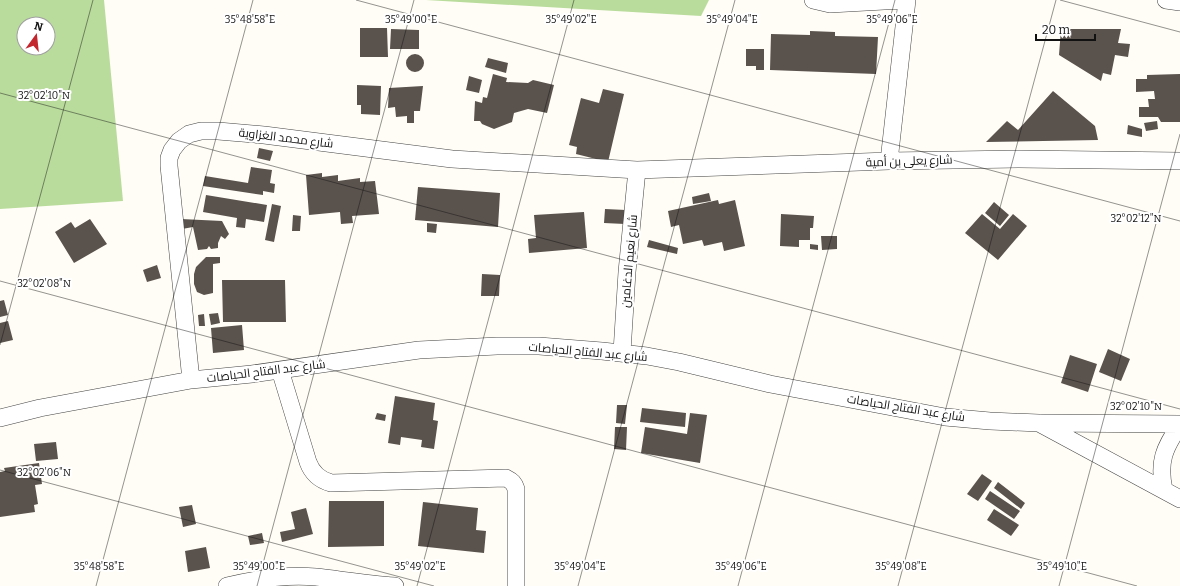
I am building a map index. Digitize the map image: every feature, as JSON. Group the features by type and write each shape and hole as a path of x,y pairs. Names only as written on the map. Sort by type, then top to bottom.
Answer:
{"street":[{"path":"813,0 830,4 902,0"},
{"path":"889,162 906,0"},
{"path":"1166,0 1180,2"},
{"name":"شارع محمد الغزاوية","path":"191,380 169,166 169,158 172,150 179,141 189,134 201,131 218,131 264,135 452,159 638,170"},
{"name":"شارع يعلى بن أمية","path":"638,170 1019,158 1180,161"},
{"name":"شارع نعيم الدغامين","path":"622,352 627,272 638,170"},
{"name":"شارع عبد الفتاح الحياصات","path":"0,418 40,408 191,380 280,370 419,350 497,346 539,346 622,352 679,362 770,384 944,417 1039,423 1180,499"},
{"path":"280,370 308,462 311,469 323,481 331,483 506,478 511,480 515,484 516,489 516,586"},
{"path":"1039,423 1180,424"},
{"path":"1164,490 1161,476 1161,462 1165,449 1180,424"},
{"path":"228,586 266,578 395,586"}],"green space":[{"path":"0,0 104,0 123,201 0,209"},
{"path":"426,0 709,0 701,16"}],"building":[{"path":"360,28 387,28 388,57 360,57"},
{"path":"391,29 419,30 419,49 390,49"},
{"path":"1061,29 1121,29 1118,43 1130,44 1128,57 1115,55 1111,75 1103,73 1101,81 1059,55"},
{"path":"810,31 835,32 835,36 878,37 876,74 770,70 771,34 810,35"},
{"path":"746,49 764,49 764,70 756,70 756,66 746,66"},
{"path":"415,54 421,57 424,63 421,69 415,72 409,69 406,63 409,57"},
{"path":"488,58 508,63 506,73 485,67"},
{"path":"493,74 507,78 506,82 528,83 533,80 554,85 547,113 528,109 514,113 512,122 494,129 482,124 480,121 474,121 475,101 482,103 483,97 487,98"},
{"path":"1180,74 1180,122 1161,122 1158,117 1139,117 1139,107 1149,107 1148,99 1155,99 1154,91 1136,92 1136,79 1147,79 1147,75"},
{"path":"469,76 482,80 479,93 466,90"},
{"path":"357,85 381,86 380,115 361,114 361,105 357,105"},
{"path":"423,86 420,111 414,111 414,123 407,123 407,116 396,117 395,107 388,108 389,88"},
{"path":"603,89 624,94 608,162 576,154 577,147 569,145 581,98 599,103"},
{"path":"1053,91 1095,126 1098,140 986,142 1007,121 1018,130"},
{"path":"1157,121 1158,129 1146,131 1144,123"},
{"path":"1128,125 1142,129 1142,137 1127,134"},
{"path":"259,148 273,151 270,161 257,158"},
{"path":"251,167 272,170 270,183 275,184 274,193 263,191 263,195 203,186 205,176 248,183"},
{"path":"322,173 322,177 338,175 338,181 360,178 360,182 375,181 379,214 352,216 353,223 341,224 340,212 309,215 306,175"},
{"path":"418,187 500,193 498,227 415,220"},
{"path":"709,193 711,201 693,204 692,197"},
{"path":"206,195 267,205 264,222 246,219 245,228 236,227 237,218 203,212"},
{"path":"718,200 719,204 735,200 745,246 724,251 722,242 704,246 702,240 683,244 679,225 671,227 668,211"},
{"path":"994,202 1009,215 1000,226 985,213"},
{"path":"272,204 281,206 274,242 265,240"},
{"path":"605,209 626,210 625,224 604,223"},
{"path":"584,212 587,248 529,253 528,239 536,238 534,215"},
{"path":"781,214 814,216 813,228 810,228 810,240 799,240 799,247 780,246"},
{"path":"982,214 1000,229 1013,214 1027,226 998,260 965,233"},
{"path":"293,215 301,216 300,231 292,231"},
{"path":"90,219 107,244 74,263 55,232 71,222 75,228"},
{"path":"181,219 222,221 229,234 225,239 221,236 218,243 218,248 211,249 209,246 207,249 198,250 193,227 182,229"},
{"path":"427,223 437,224 436,233 427,232"},
{"path":"821,236 837,236 837,249 822,250"},
{"path":"649,240 678,248 677,254 647,247"},
{"path":"810,244 818,245 818,250 810,249"},
{"path":"206,257 220,257 220,263 213,264 213,293 204,295 197,292 194,284 194,274 196,267"},
{"path":"157,265 161,278 147,282 143,270"},
{"path":"482,274 500,275 499,296 481,296"},
{"path":"222,280 285,280 286,322 223,322"},
{"path":"4,300 8,315 0,317 0,301"},
{"path":"218,313 220,323 211,325 209,314"},
{"path":"204,314 205,326 199,326 198,315"},
{"path":"8,321 13,340 0,343 0,323"},
{"path":"242,325 244,350 213,353 211,328"},
{"path":"1108,349 1130,359 1121,381 1099,372"},
{"path":"1070,355 1097,364 1088,392 1061,383"},
{"path":"395,396 435,403 433,420 438,421 434,449 421,447 422,440 401,437 400,445 388,443"},
{"path":"617,405 627,405 625,424 616,423"},
{"path":"642,408 686,413 685,427 640,422"},
{"path":"377,413 386,415 385,421 375,419"},
{"path":"690,413 707,415 700,463 641,453 645,427 687,434"},
{"path":"615,427 627,427 626,450 614,449"},
{"path":"56,442 58,459 36,461 34,444"},
{"path":"39,463 42,484 35,485 38,504 34,505 35,512 0,517 0,472 5,471 4,468"},
{"path":"982,474 992,481 978,501 967,494"},
{"path":"998,482 1025,503 1021,509 994,488"},
{"path":"990,491 1020,511 1014,519 985,499"},
{"path":"329,501 384,501 384,546 328,547"},
{"path":"423,502 478,508 476,530 486,531 484,553 418,546"},
{"path":"192,505 196,524 183,527 179,507"},
{"path":"306,508 313,534 282,542 280,532 295,529 291,512"},
{"path":"994,509 1019,525 1011,536 987,520"},
{"path":"262,533 264,543 250,545 248,536"},
{"path":"206,547 210,568 188,572 185,551"}]}
